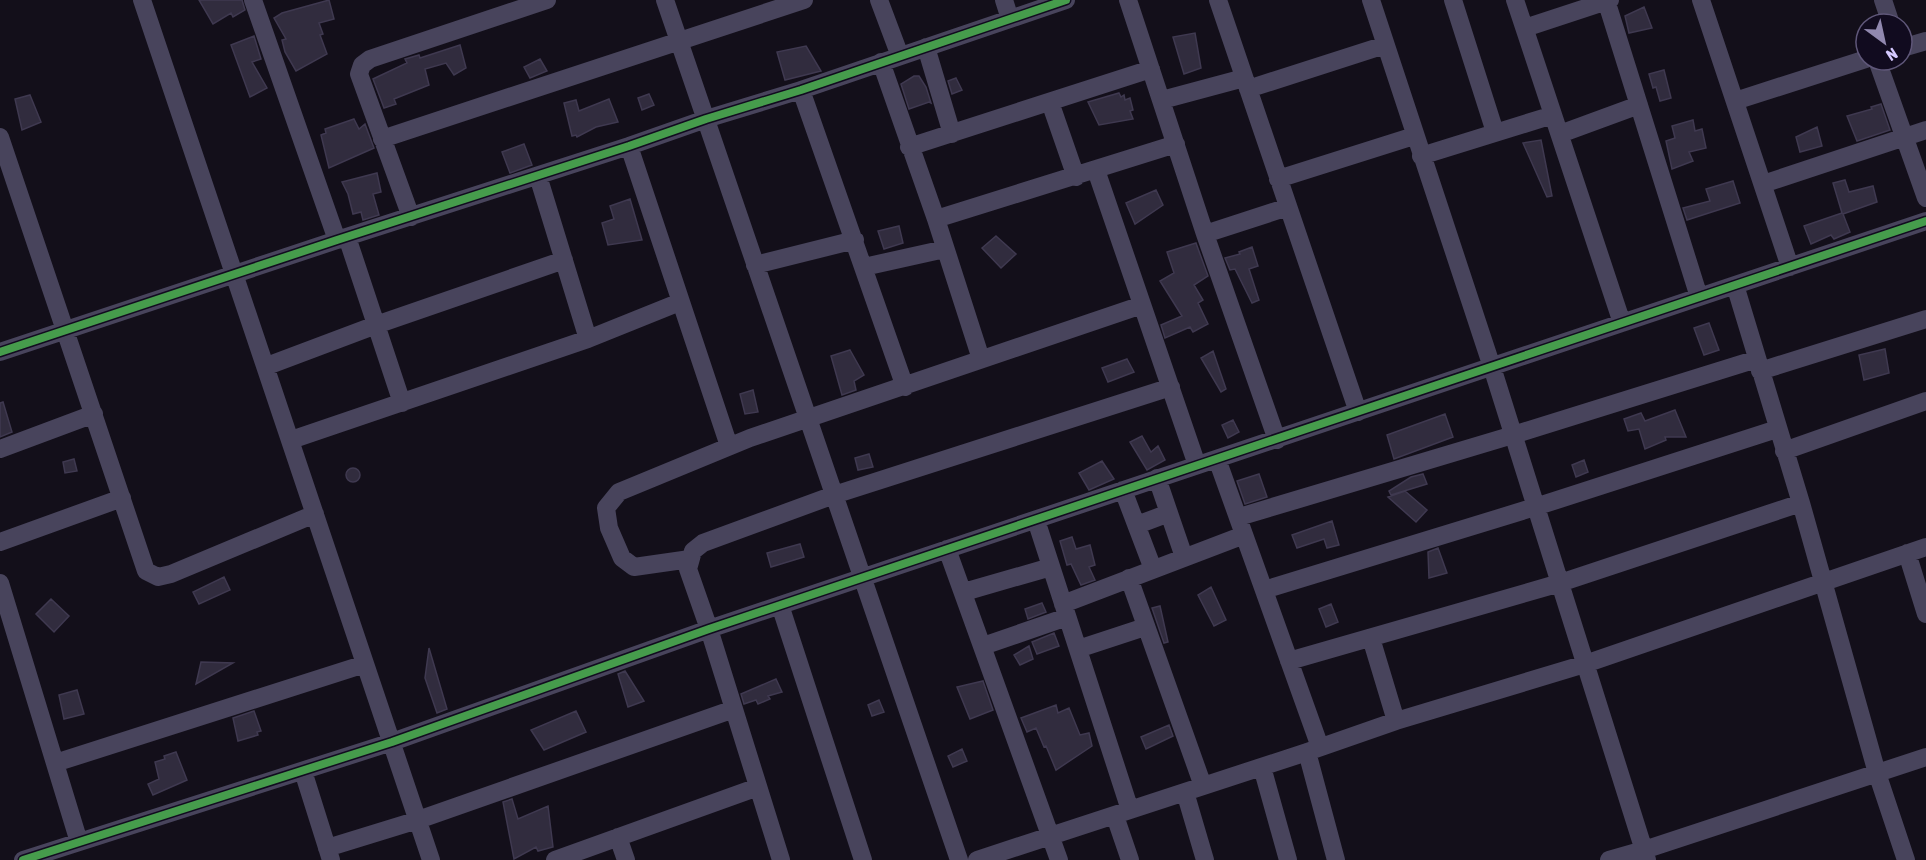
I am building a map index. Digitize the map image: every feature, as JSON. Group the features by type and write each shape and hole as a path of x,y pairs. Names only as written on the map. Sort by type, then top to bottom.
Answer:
{"street":[{"path":"142,0 234,275 267,366 431,860"},
{"path":"253,0 376,325 402,403"},
{"path":"411,218 359,74 362,65 370,59 494,8 546,0"},
{"path":"665,0 958,860"},
{"path":"382,139 679,41 772,5 804,0"},
{"path":"879,0 900,56"},
{"path":"1004,0 1010,18"},
{"path":"0,352 706,119 801,90 1066,0"},
{"path":"1128,0 1205,234 1277,440"},
{"path":"1218,0 1358,412"},
{"path":"1371,0 1492,367 1645,855"},
{"path":"1453,0 1495,132"},
{"path":"1515,0 1622,323"},
{"path":"1525,28 1607,0 1699,297"},
{"path":"1701,0 1790,267"},
{"path":"1162,100 1246,83 1385,45"},
{"path":"926,47 952,134"},
{"path":"881,62 936,219 981,359"},
{"path":"1735,101 1854,63"},
{"path":"909,147 1151,69"},
{"path":"1881,72 1926,198"},
{"path":"801,90 905,387"},
{"path":"1050,102 1076,177"},
{"path":"1560,134 1639,105"},
{"path":"1421,156 1554,115"},
{"path":"1763,184 1926,130"},
{"path":"1278,178 1414,136"},
{"path":"0,137 146,571 158,577 171,574 315,514"},
{"path":"936,219 1176,144"},
{"path":"629,146 729,446"},
{"path":"1096,170 1197,465"},
{"path":"538,176 588,339"},
{"path":"1205,234 1288,207"},
{"path":"23,860 392,742 709,629 1926,222"},
{"path":"755,265 855,240"},
{"path":"864,267 945,249"},
{"path":"267,366 376,325 564,260"},
{"path":"1735,285 1801,503 1821,581 1877,773 1906,860"},
{"path":"291,440 588,339 680,302"},
{"path":"690,559 634,567 622,558 609,528 606,508 619,492 729,446 1142,305"},
{"path":"1239,517 1513,435 1926,319"},
{"path":"781,860 688,569 693,552 704,543 834,495 1171,387"},
{"path":"1784,450 1926,401"},
{"path":"0,449 94,414"},
{"path":"1264,590 1535,507 1777,429"},
{"path":"1217,459 1289,661 1313,750 1336,860"},
{"path":"1156,478 1184,557"},
{"path":"1123,490 1153,569"},
{"path":"0,542 122,498"},
{"path":"1289,661 1560,583 1801,503"},
{"path":"1137,525 1169,513"},
{"path":"1036,520 1078,649 1123,813 1130,860"},
{"path":"983,646 1065,611 1129,578 1244,534"},
{"path":"977,860 1396,721 1585,664 1821,581 1926,547"},
{"path":"947,549 1059,860"},
{"path":"1907,553 1926,614"},
{"path":"964,592 1051,567"},
{"path":"1129,578 1203,786"},
{"path":"0,583 79,842"},
{"path":"780,605 863,860"},
{"path":"1078,649 1145,627"},
{"path":"1371,638 1396,721"},
{"path":"55,763 365,664"},
{"path":"303,771 329,854 418,820 734,709"},
{"path":"1609,860 1645,855 1926,757"},
{"path":"1262,767 1288,860"},
{"path":"555,860 758,788"},
{"path":"1185,792 1205,860"},
{"path":"618,837 626,860"}],"building":[{"path":"199,0 242,0 245,10 233,17 231,13 213,24"},
{"path":"329,0 334,19 319,23 323,34 320,35 327,54 296,71 285,52 282,40 286,39 274,18 282,13"},
{"path":"1644,7 1652,28 1629,33 1625,16"},
{"path":"1195,33 1201,68 1184,74 1173,37"},
{"path":"254,36 261,59 252,62 267,88 250,97 231,45"},
{"path":"460,45 466,68 454,75 446,63 425,69 429,85 394,99 396,104 384,108 373,79 407,63 405,59 419,55 420,58"},
{"path":"806,46 821,71 785,80 777,52"},
{"path":"540,59 547,71 530,78 524,67"},
{"path":"1664,70 1671,98 1660,101 1649,74"},
{"path":"914,76 919,76 926,87 931,103 909,109 901,84"},
{"path":"956,78 962,90 952,94 948,81"},
{"path":"1119,93 1121,97 1124,95 1125,100 1130,98 1133,110 1130,111 1133,119 1099,125 1088,102"},
{"path":"649,94 654,105 642,110 638,98"},
{"path":"30,95 41,122 22,130 15,99"},
{"path":"609,99 618,122 596,127 577,137 572,136 564,103 576,100 579,111"},
{"path":"1881,104 1890,130 1857,141 1847,116"},
{"path":"354,119 359,129 365,124 374,148 329,168 321,135 326,133 325,129"},
{"path":"1693,120 1695,131 1702,129 1706,148 1689,152 1693,161 1672,169 1666,141 1675,138 1672,126"},
{"path":"1817,127 1822,146 1800,152 1796,137"},
{"path":"1541,140 1552,196 1547,197 1523,143"},
{"path":"524,144 532,165 510,173 502,152"},
{"path":"377,173 381,192 373,194 379,215 363,220 361,212 353,214 342,182"},
{"path":"1845,180 1849,192 1873,186 1877,202 1843,214 1850,232 1834,239 1831,235 1811,244 1804,226 1842,213 1833,183"},
{"path":"1733,181 1740,203 1687,220 1683,208 1710,201 1706,189"},
{"path":"1156,190 1163,205 1135,224 1126,203"},
{"path":"630,199 642,240 608,245 602,223 614,219 610,206"},
{"path":"899,226 903,243 884,249 878,231"},
{"path":"996,236 1016,254 1001,268 982,248"},
{"path":"1196,243 1208,276 1194,285 1203,300 1198,303 1208,324 1193,332 1190,327 1165,338 1161,325 1182,316 1160,281 1174,273 1167,252"},
{"path":"1252,247 1258,266 1249,269 1259,300 1252,303 1235,269 1230,270 1225,258 1240,254 1239,252"},
{"path":"1709,323 1719,350 1704,355 1694,328"},
{"path":"1885,349 1889,373 1864,380 1859,355"},
{"path":"850,350 864,375 854,381 856,390 842,395 831,356"},
{"path":"1213,351 1226,389 1221,392 1201,358"},
{"path":"1127,359 1134,372 1108,382 1102,368"},
{"path":"753,390 758,412 745,414 740,394"},
{"path":"3,402 12,432 0,437 0,403"},
{"path":"1675,410 1686,437 1665,437 1666,440 1645,449 1639,429 1628,431 1624,419 1641,413 1645,421"},
{"path":"1445,414 1453,437 1394,459 1387,435"},
{"path":"1233,420 1239,432 1228,438 1222,425"},
{"path":"1142,436 1151,452 1158,446 1165,460 1147,470 1130,442"},
{"path":"869,454 873,467 858,470 855,458"},
{"path":"74,459 77,471 65,473 63,462"},
{"path":"1584,460 1588,472 1576,477 1572,465"},
{"path":"1102,461 1114,479 1089,490 1079,473"},
{"path":"350,468 356,468 360,475 356,482 350,482 346,478 346,472"},
{"path":"1259,474 1267,497 1245,504 1237,481"},
{"path":"1423,474 1427,484 1391,495 1389,491 1411,477"},
{"path":"1405,491 1427,510 1416,522 1388,497"},
{"path":"1332,521 1339,545 1327,548 1324,539 1297,548 1292,535"},
{"path":"1072,537 1076,549 1090,545 1095,565 1089,567 1095,580 1081,585 1071,564 1067,565 1060,541"},
{"path":"800,544 804,557 771,567 767,553"},
{"path":"1438,548 1447,573 1429,578 1428,552"},
{"path":"224,577 230,590 199,604 193,592"},
{"path":"1211,587 1226,620 1214,626 1198,595"},
{"path":"51,599 69,616 54,632 36,614"},
{"path":"1042,603 1046,612 1028,619 1025,609"},
{"path":"1331,604 1338,622 1326,627 1319,609"},
{"path":"1160,606 1168,642 1164,643 1152,608"},
{"path":"1054,633 1059,646 1037,654 1032,642"},
{"path":"1029,646 1033,659 1020,665 1014,655"},
{"path":"429,648 447,709 437,713 425,678"},
{"path":"201,662 233,663 196,684"},
{"path":"625,671 644,701 628,707 618,674"},
{"path":"776,679 782,692 768,696 770,699 758,704 756,700 744,704 741,694"},
{"path":"983,681 993,710 970,719 957,687"},
{"path":"77,690 84,714 64,719 59,695"},
{"path":"879,700 884,712 872,716 868,705"},
{"path":"1056,705 1058,713 1069,708 1080,735 1089,733 1092,746 1056,770 1036,728 1027,732 1021,718"},
{"path":"254,711 261,731 257,732 258,735 238,741 233,718"},
{"path":"576,711 586,732 544,750 531,730"},
{"path":"1169,725 1173,736 1146,749 1141,737"},
{"path":"962,749 967,761 953,767 948,756"},
{"path":"176,752 187,780 153,795 148,784 159,779 155,762"},
{"path":"512,799 518,819 548,806 553,847 538,851 536,847 514,859 503,802"}],"cycle path":[{"path":"0,352 706,119 801,90 1066,0"},
{"path":"23,860 392,742 709,629 1926,221"}]}
